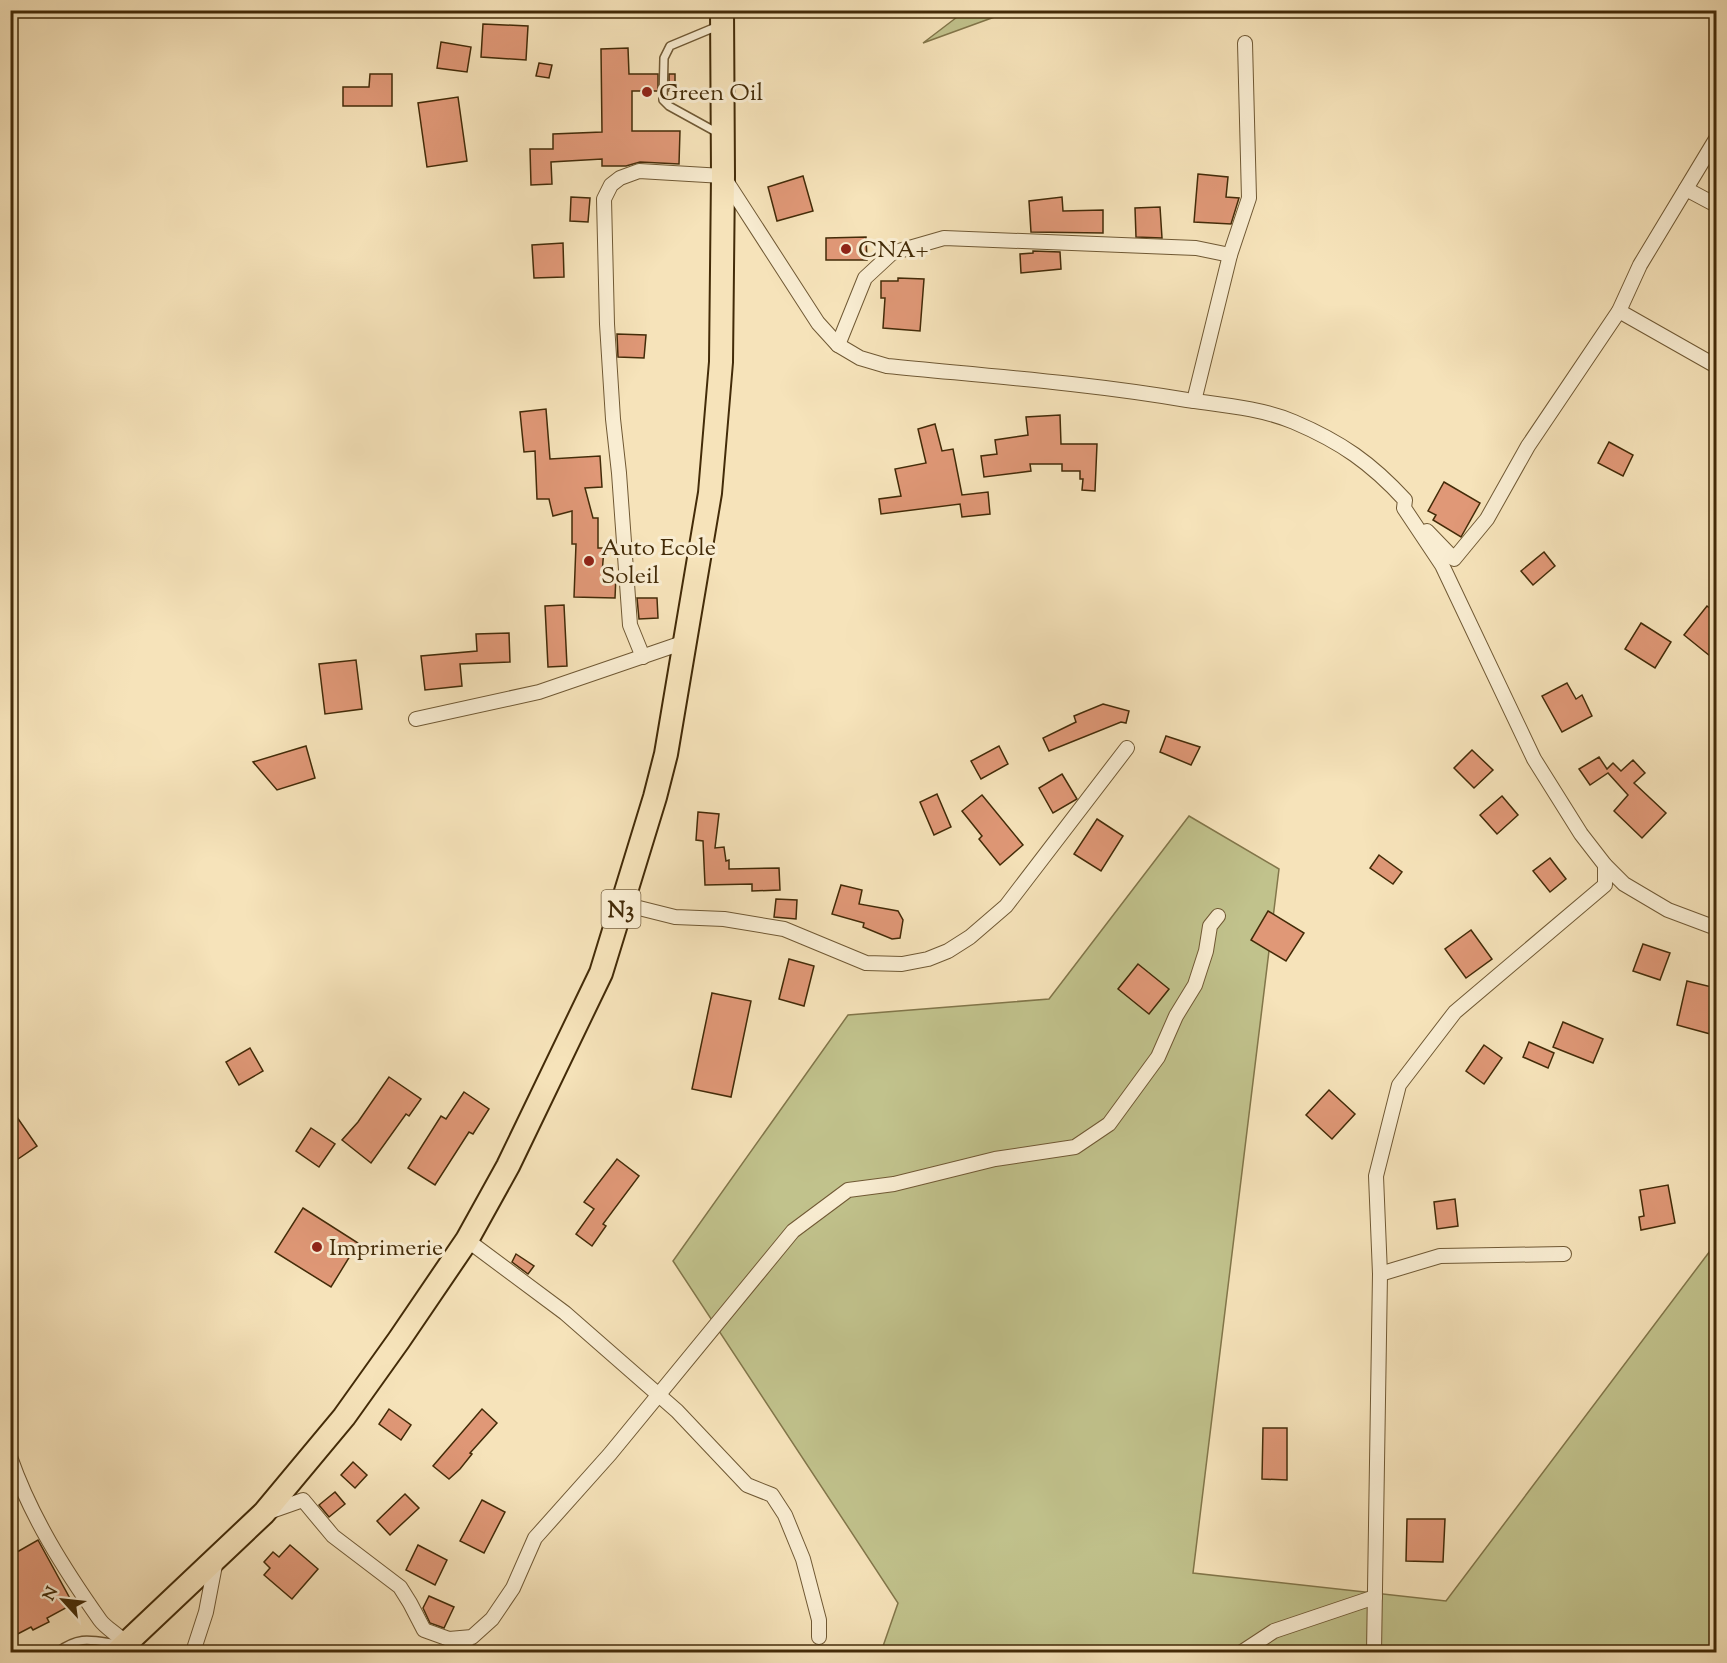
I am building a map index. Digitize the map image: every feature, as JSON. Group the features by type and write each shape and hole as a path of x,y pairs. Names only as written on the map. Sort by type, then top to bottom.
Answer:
{"highway":[{"name":"N3","path":"124,1650 264,1513 344,1417 467,1240 508,1166 592,995 623,904 655,797 675,705 710,493 721,362 722,17"}],"street":[{"path":"1194,401 1230,255 1249,198 1245,43"},
{"path":"1404,508 1454,559 1487,519 1528,446 1619,311 1640,265 1716,139"},
{"path":"643,657 630,625 609,360 604,199 611,185 620,178 639,171 723,176 818,323 838,345 860,358 887,366 1118,388 1263,412 1293,421 1322,435 1348,449 1380,473 1405,500 1404,508 1442,565 1539,768 1581,834 1605,865 1624,884 1668,910 1716,928"},
{"path":"1686,189 1716,205"},
{"path":"838,345 865,279 892,253 944,238 1196,248 1230,255"},
{"path":"1619,311 1716,366"},
{"path":"416,719 539,692 685,642"},
{"path":"623,904 675,917 724,919 784,930 866,963 902,964 928,959 948,951 970,937 1006,906 1127,747"},
{"path":"1374,1653 1380,1274 1376,1176 1399,1085 1455,1012 1605,885 1605,865"},
{"path":"449,1638 472,1637 492,1619 513,1588 535,1538 658,1396 793,1231 848,1190 894,1184 995,1159 1075,1147 1109,1124 1158,1057 1176,1016 1196,985 1206,951 1210,926 1218,916"},
{"path":"467,1240 565,1313 676,1411 747,1485 772,1494 785,1515 803,1559 819,1620 819,1637"},
{"path":"1380,1274 1440,1256 1564,1254"},
{"path":"10,1457 22,1490 54,1552 102,1623 124,1650"},
{"path":"264,1513 303,1500 333,1536 399,1587 424,1630 449,1638 472,1653"},
{"path":"193,1653 206,1612 216,1560"},
{"path":"1242,1653 1274,1631 1375,1597"}],"lane":[{"path":"722,17 670,46 664,58 663,100 669,106 723,135"},
{"path":"57,1653 72,1642 92,1640 124,1650"}],"green space":[{"path":"965,11 1011,11 923,43"},
{"path":"1189,816 1279,869 1193,1573 1446,1601 1716,1243 1716,1652 881,1652 898,1603 673,1261 848,1015 1049,999"}],"building":[{"path":"483,24 528,26 526,60 481,57"},
{"path":"441,42 471,47 467,72 437,68"},
{"path":"628,48 629,74 658,74 658,91 632,91 632,131 680,131 679,164 640,162 626,166 602,166 602,159 551,162 552,184 531,185 530,149 553,149 553,134 602,132 601,49"},
{"path":"539,63 552,65 549,78 536,76"},
{"path":"370,74 392,74 392,106 343,106 343,87 369,87"},
{"path":"669,74 675,74 675,91 669,91"},
{"path":"458,97 467,161 427,167 418,103"},
{"path":"1198,174 1228,177 1226,197 1239,198 1231,224 1194,222"},
{"path":"803,176 813,211 777,221 768,187"},
{"path":"571,197 590,198 588,222 570,221"},
{"path":"1062,197 1063,211 1103,210 1103,233 1031,232 1029,201"},
{"path":"1160,207 1162,238 1136,237 1135,208"},
{"name":"CNA+","path":"866,237 867,260 826,260 826,238"},
{"path":"563,243 564,277 534,278 532,245"},
{"path":"1033,251 1060,252 1061,269 1021,273 1020,254 1033,253"},
{"path":"898,278 924,279 920,331 883,328 885,298 881,298 881,281 898,281"},
{"path":"617,334 646,335 644,358 618,357"},
{"path":"546,409 550,459 600,456 602,487 585,488 593,518 598,518 598,548 604,548 602,574 616,575 615,598 574,597 576,544 572,544 572,511 553,516 549,499 537,499 535,451 524,452 520,412"},
{"path":"1060,415 1061,444 1097,444 1095,491 1082,490 1083,479 1080,479 1080,471 1062,471 1062,464 1030,464 1031,471 984,477 981,456 997,454 995,440 1028,435 1026,417"},
{"path":"935,424 942,451 953,449 962,495 988,492 990,514 962,517 960,504 881,514 879,499 901,496 895,469 926,463 918,429"},
{"path":"1609,442 1633,455 1623,476 1598,463"},
{"path":"1444,482 1480,503 1461,537 1433,520 1436,515 1428,511"},
{"path":"1544,552 1555,566 1533,585 1521,571"},
{"path":"637,598 657,598 658,618 639,619"},
{"path":"564,605 567,666 548,667 545,606"},
{"path":"1707,606 1716,613 1716,648 1710,656 1684,635"},
{"path":"1641,623 1671,642 1655,668 1625,649"},
{"path":"509,633 510,662 460,664 462,686 425,690 421,656 477,651 476,634"},
{"path":"356,660 362,709 325,714 319,664"},
{"path":"1567,683 1576,699 1582,695 1592,716 1562,732 1542,696"},
{"path":"1103,704 1129,711 1126,723 1121,722 1049,751 1043,738 1076,722 1074,716"},
{"path":"1166,736 1200,747 1191,765 1160,752"},
{"path":"306,746 315,778 277,790 253,762"},
{"path":"999,746 1008,764 981,779 971,761"},
{"path":"1472,750 1493,770 1474,788 1454,768"},
{"path":"1599,757 1607,769 1613,763 1621,771 1633,760 1645,773 1634,783 1666,813 1642,838 1614,811 1628,795 1608,773 1590,785 1579,769"},
{"path":"1062,774 1077,799 1053,813 1039,788"},
{"path":"937,794 951,827 934,835 920,802"},
{"path":"982,795 1023,845 1000,865 979,839 982,836 962,811"},
{"path":"1502,796 1518,815 1497,834 1480,815"},
{"path":"698,812 719,814 715,848 724,847 726,861 729,860 729,869 779,868 780,890 752,891 752,884 705,885 703,841 696,840"},
{"path":"1097,819 1123,836 1101,871 1074,854"},
{"path":"1379,855 1402,872 1393,884 1370,868"},
{"path":"1550,858 1566,879 1550,892 1533,871"},
{"path":"841,885 862,890 859,904 898,911 903,920 900,938 892,939 863,927 864,923 832,914"},
{"path":"776,899 797,900 796,919 774,917"},
{"path":"1268,911 1304,933 1286,961 1251,940"},
{"path":"1471,930 1492,959 1466,978 1445,949"},
{"path":"1643,944 1670,953 1660,980 1633,971"},
{"path":"789,959 814,966 804,1006 779,999"},
{"path":"1138,964 1169,989 1149,1014 1118,989"},
{"path":"1687,981 1716,988 1714,1035 1677,1025"},
{"path":"712,993 751,1001 731,1097 692,1089"},
{"path":"1563,1022 1603,1039 1593,1063 1553,1047"},
{"path":"1529,1042 1554,1053 1548,1068 1523,1057"},
{"path":"1484,1045 1502,1058 1484,1084 1466,1071"},
{"path":"250,1048 263,1071 239,1085 226,1062"},
{"path":"389,1077 421,1099 409,1116 406,1114 371,1163 342,1140 358,1122"},
{"path":"1329,1090 1355,1114 1332,1139 1306,1115"},
{"path":"464,1092 489,1109 473,1134 469,1132 435,1185 408,1168 441,1116 446,1119"},
{"path":"10,1107 37,1146 18,1159 10,1148"},
{"path":"311,1128 335,1144 319,1167 296,1151"},
{"path":"617,1159 639,1176 603,1224 606,1226 592,1246 576,1234 594,1209 584,1202"},
{"path":"1668,1185 1675,1223 1641,1230 1639,1217 1644,1216 1640,1190"},
{"path":"1455,1199 1458,1226 1437,1229 1434,1202"},
{"name":"Imprimerie","path":"303,1208 358,1243 331,1287 275,1252"},
{"path":"516,1254 534,1266 528,1274 512,1262"},
{"path":"389,1409 411,1425 401,1440 379,1424"},
{"path":"482,1409 497,1423 470,1453 472,1454 460,1469 449,1479 433,1466"},
{"path":"1263,1428 1287,1428 1287,1480 1262,1479"},
{"path":"353,1462 367,1475 355,1488 341,1475"},
{"path":"335,1492 345,1504 329,1517 319,1505"},
{"path":"405,1494 419,1508 390,1535 377,1521"},
{"path":"482,1500 505,1512 484,1553 460,1541"},
{"path":"1407,1519 1445,1519 1443,1562 1406,1561"},
{"path":"38,1540 73,1604 47,1618 49,1622 33,1630 31,1627 10,1638 10,1556"},
{"path":"290,1545 318,1569 292,1599 264,1575 270,1568 264,1562 273,1552 279,1557"},
{"path":"418,1545 447,1560 435,1585 406,1570"},
{"path":"429,1596 454,1607 444,1628 430,1623 423,1608"}],"place":[{"name":"Green Oil","path":"647,92"},
{"name":"CNA+","path":"846,249"},
{"name":"Auto Ecole Soleil","path":"589,561"},
{"name":"Imprimerie","path":"317,1247"}]}
